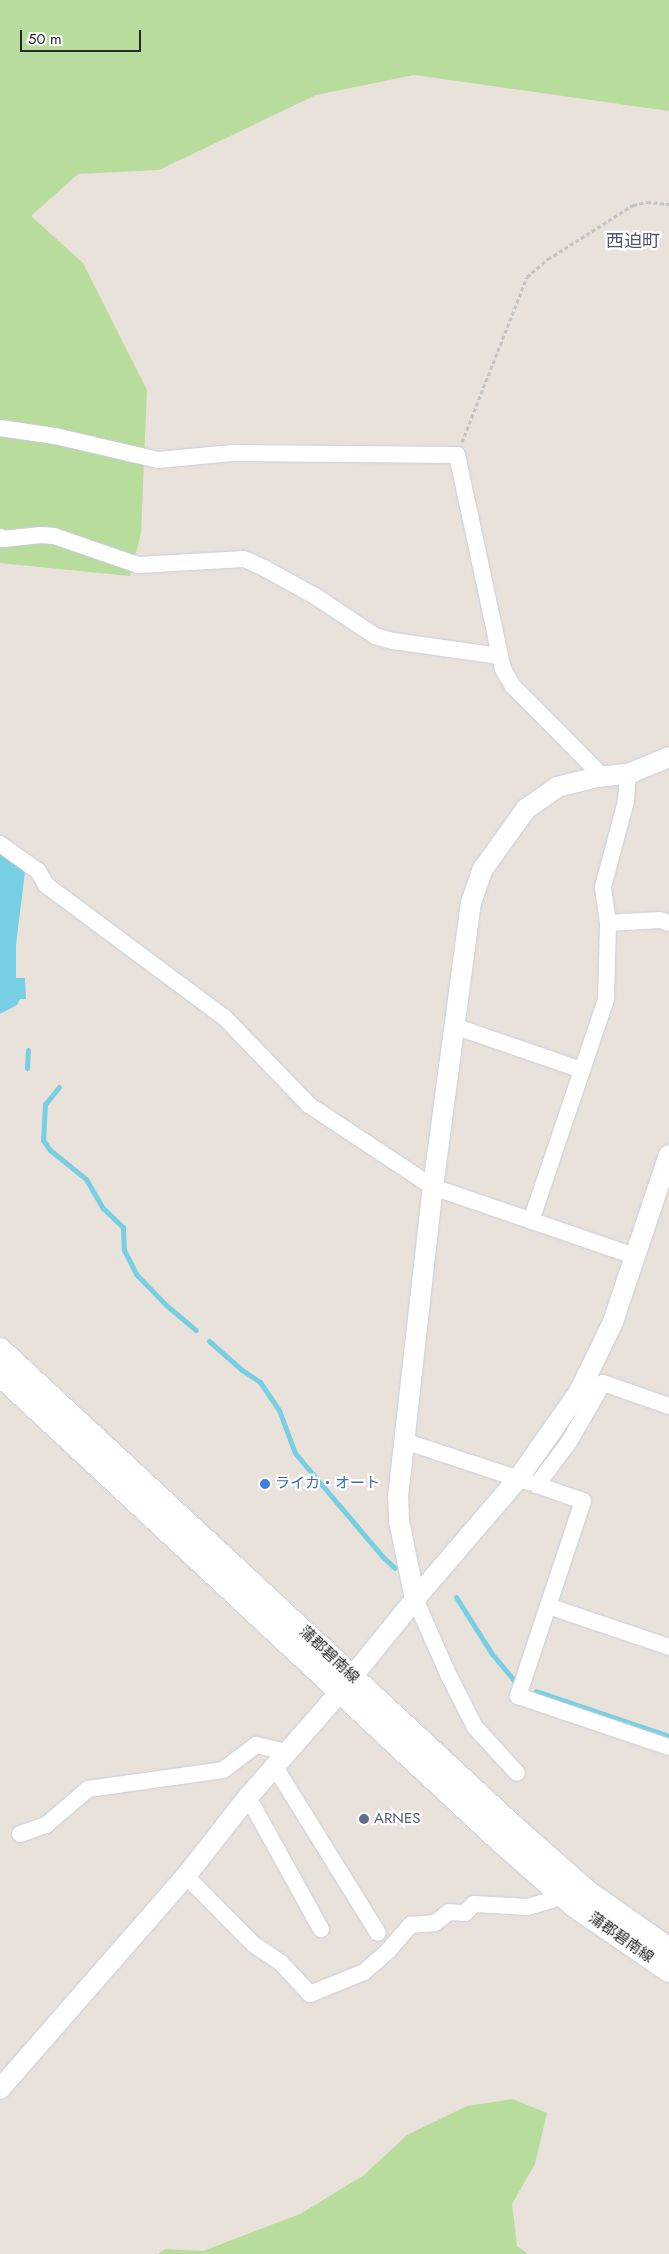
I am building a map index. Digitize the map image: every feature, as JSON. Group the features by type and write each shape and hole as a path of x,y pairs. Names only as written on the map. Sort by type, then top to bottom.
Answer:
{"main road":[{"name":"蒲郡碧南線","path":"0,1349 563,1896 669,1971"},
{"name":"蒲郡碧南線","path":"0,1375 345,1685 512,1825 588,1892 669,1949"}],"street":[{"path":"0,428 55,436 158,460 233,453 457,455 503,669 513,686 604,777"},
{"path":"0,537 3,539 41,535 54,536 138,565 244,559 315,596 375,636 392,641 500,656"},
{"path":"516,1773 475,1727 449,1676 415,1600 399,1521 398,1497 433,1187 471,903 483,869 526,809 557,788 604,777 628,774 669,757"},
{"path":"531,1221 606,1000 608,923 603,887 626,801 628,774"},
{"path":"0,844 38,871 46,885 224,1017 309,1105 433,1187 635,1256"},
{"path":"608,923 660,920 669,923"},
{"path":"454,1026 582,1070"},
{"path":"528,1482 588,1376 613,1322 669,1155"},
{"path":"2,2082 186,1876 248,1797 345,1685 415,1600 569,1442 604,1383 669,1406"},
{"path":"404,1441 583,1501 518,1696 669,1747"},
{"path":"548,1606 669,1647"},
{"path":"20,1834 46,1825 88,1789 223,1770 256,1745 280,1760 378,1933"},
{"path":"248,1797 322,1929"},
{"path":"186,1876 253,1944 280,1962 310,1994 364,1972 388,1951 411,1925 435,1923 449,1912 465,1913 474,1904 528,1907 563,1896"}],"path":[{"path":"457,455 527,277 556,254 634,205 647,202 669,204"}],"green space":[{"path":"0,0 669,0 669,111 414,75 316,95 159,170 78,174 31,216 83,263 147,390 141,533 130,576 0,563"},
{"path":"513,2099 547,2113 535,2164 512,2204 517,2246 528,2254 158,2254 165,2249 203,2251 300,2214 364,2175 407,2135 467,2106"}],"water":[{"path":"0,852 25,872 16,945 16,978 25,978 26,999 20,999 17,1005 0,1014"}],"waterway":[{"path":"27,1068 28,1050"},
{"path":"59,1087 45,1104 43,1140 50,1150 86,1179 103,1208 123,1227 124,1250 136,1274 166,1305 196,1330"},
{"path":"209,1341 242,1370 260,1382 279,1410 295,1453 383,1557 395,1568"},
{"path":"456,1597 492,1654 515,1681"},
{"path":"536,1691 669,1736"}],"place":[{"name":"ライカ・オート","path":"265,1484"},
{"name":"ARNES","path":"364,1819"}],"district":[{"name":"西迫町","path":"633,241"}]}
